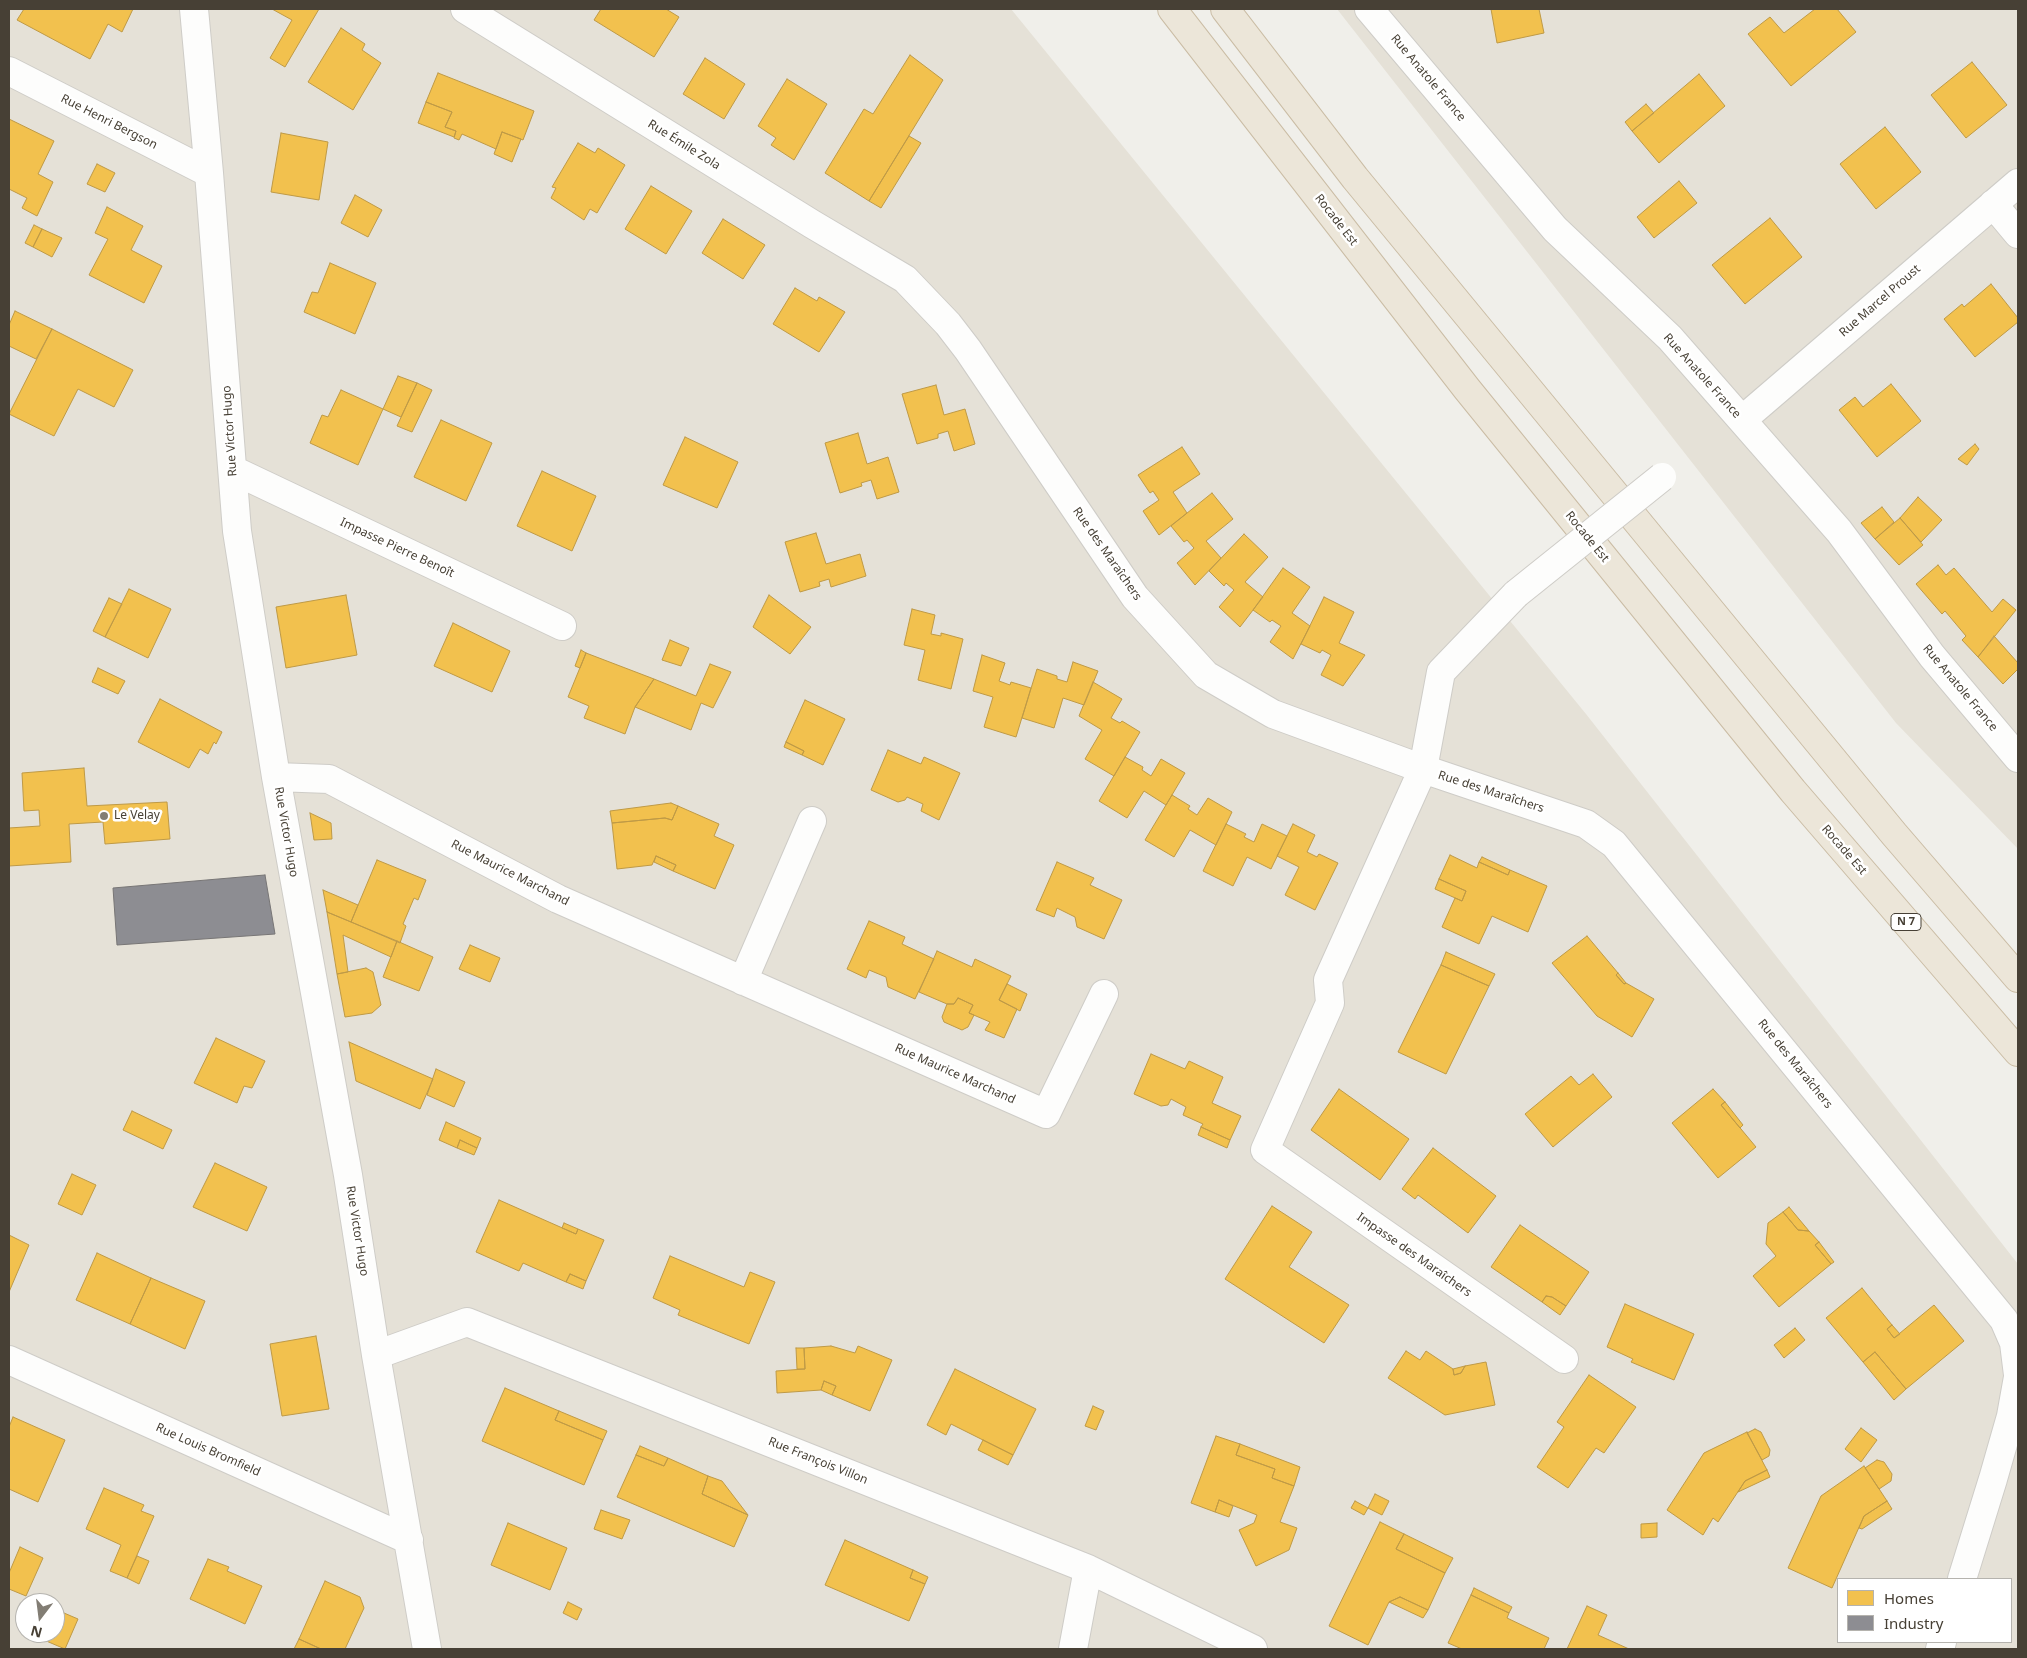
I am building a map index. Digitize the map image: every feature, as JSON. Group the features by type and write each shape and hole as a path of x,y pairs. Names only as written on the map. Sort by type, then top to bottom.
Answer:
{"highway":[{"name":"Rocade Est","path":"1172,9 1467,389 1794,792 2018,1052"},
{"path":"1225,9 1355,178 1881,819 2018,978"}],"street":[{"name":"Rue Victor Hugo","path":"194,9 237,531 276,777 348,1175 376,1355 427,1649"},
{"name":"Rue Émile Zola","path":"465,9 812,224 905,279"},
{"name":"Rue Anatole France","path":"1369,9 1555,228 1670,338 1839,531 1932,656 2018,758"},
{"name":"Rue Henri Bergson","path":"9,71 209,173"},
{"name":"Rue Marcel Proust","path":"1742,420 2018,183"},
{"path":"1993,204 2018,234"},
{"name":"Rue des Maraîchers","path":"905,279 948,324 968,350 1135,597 1206,675 1273,714 1423,769 1586,824 1614,844 2004,1320 2014,1343 2018,1376 2011,1416 1962,1578"},
{"name":"Impasse Pierre Benoît","path":"233,470 562,626"},
{"path":"1423,769 1441,672 1516,594 1662,477"},
{"name":"Impasse des Maraîchers","path":"1423,769 1328,980 1330,1003 1265,1150 1564,1359"},
{"name":"Rue Maurice Marchand","path":"276,777 329,779 558,900 1046,1114 1104,994"},
{"path":"743,981 812,821"},
{"name":"Rue François Villon","path":"376,1355 467,1322 1088,1569 1252,1649"},
{"name":"Rue Louis Bromfield","path":"9,1360 409,1540"},
{"path":"1073,1649 1088,1569"}],"shaded area":[{"path":"9,9 1011,9 1586,714 2018,1264 2018,1649 9,1649"},
{"path":"1337,9 2018,9 2018,849 1896,723"}],"building: Homes":[{"path":"24,9 133,9 122,32 108,24 90,59 17,20"},
{"path":"272,9 319,9 285,67 270,58 292,20"},
{"path":"601,9 666,9 679,17 654,57 594,20"},
{"path":"1491,9 1539,9 1544,33 1497,43"},
{"path":"1815,9 1837,9 1856,32 1791,86 1748,34 1770,17 1784,33"},
{"path":"341,28 365,44 362,50 381,63 353,110 308,82"},
{"path":"910,55 943,80 869,201 825,173 864,109 873,114"},
{"path":"705,58 745,84 724,119 683,94"},
{"path":"1972,62 2007,105 1966,138 1931,95"},
{"path":"438,73 534,111 523,140 502,132 496,149 462,134 459,140 454,138 456,131 445,127 452,112 426,102"},
{"path":"1699,74 1725,106 1659,163 1632,131"},
{"path":"787,79 827,104 794,160 771,145 776,138 758,126"},
{"path":"426,102 452,112 445,127 456,131 454,137 418,123"},
{"path":"1646,104 1654,113 1632,131 1625,122"},
{"path":"9,119 54,141 38,174 53,182 37,216 22,208 27,198 9,189"},
{"path":"1885,127 1921,172 1876,209 1840,164"},
{"path":"502,132 521,139 512,162 494,154"},
{"path":"281,133 328,142 319,200 271,192"},
{"path":"909,136 921,143 881,208 869,201"},
{"path":"578,143 595,153 598,148 625,165 597,213 590,209 584,220 551,198 556,188 552,187"},
{"path":"97,164 115,173 105,192 87,184"},
{"path":"1679,181 1697,203 1654,238 1637,217"},
{"path":"651,186 692,211 666,254 625,229"},
{"path":"355,195 382,210 368,237 341,223"},
{"path":"107,207 143,226 131,250 162,266 144,303 89,275 108,239 95,233"},
{"path":"1770,218 1802,257 1745,304 1712,265"},
{"path":"723,219 765,245 743,279 702,253"},
{"path":"34,225 42,229 33,247 25,243"},
{"path":"42,229 62,238 52,257 33,247"},
{"path":"330,263 376,283 355,334 304,312 312,292 318,293"},
{"path":"1991,284 2018,318 2018,322 1975,357 1944,319 1962,304 1964,307"},
{"path":"795,288 817,301 819,297 845,312 819,352 773,324"},
{"path":"15,311 52,329 36,359 9,346 9,325"},
{"path":"52,329 133,370 114,407 78,389 54,436 9,414"},
{"path":"398,376 417,383 401,417 383,409"},
{"path":"417,383 432,390 412,432 397,426"},
{"path":"1891,384 1921,421 1877,457 1839,410 1855,397 1863,407"},
{"path":"936,385 944,415 965,409 975,444 954,451 948,431 938,434 938,438 917,444 902,394"},
{"path":"341,390 383,409 358,465 310,443 322,415 328,417"},
{"path":"441,420 492,443 466,501 414,477"},
{"path":"858,433 867,464 888,457 899,492 877,499 871,480 861,483 862,486 840,493 825,443"},
{"path":"685,437 738,462 717,508 663,485"},
{"path":"1975,444 1979,449 1967,465 1958,459"},
{"path":"1182,447 1200,474 1173,492 1187,513 1159,535 1143,511 1159,500 1153,491 1150,493 1138,475"},
{"path":"542,471 596,496 572,551 517,526"},
{"path":"1212,493 1233,519 1206,541 1221,558 1195,585 1177,563 1194,548 1187,540 1184,542 1171,526"},
{"path":"1918,497 1942,520 1921,542 1900,518"},
{"path":"1882,507 1894,522 1875,539 1861,523"},
{"path":"1900,518 1923,545 1899,565 1875,539"},
{"path":"816,533 826,564 860,554 866,576 831,587 829,579 819,582 820,586 800,592 785,542"},
{"path":"1244,534 1268,557 1245,582 1263,597 1240,627 1219,607 1234,590 1226,583 1224,586 1209,571"},
{"path":"1938,565 1946,575 1954,568 1992,612 2003,599 2016,610 1978,657 1962,640 1966,636 1945,611 1942,614 1916,584"},
{"path":"1283,568 1310,587 1292,613 1310,626 1293,659 1270,642 1281,626 1272,620 1270,622 1253,610"},
{"path":"129,589 171,609 148,658 105,637"},
{"path":"346,595 357,655 286,668 276,607"},
{"path":"769,595 811,627 790,654 753,627"},
{"path":"1324,597 1354,612 1339,643 1365,655 1343,686 1321,675 1331,655 1322,650 1320,653 1301,644"},
{"path":"109,598 122,604 105,637 93,631"},
{"path":"912,609 935,615 931,634 941,636 941,633 963,639 951,689 918,680 925,650 904,645"},
{"path":"453,623 510,651 492,692 434,666"},
{"path":"1994,636 2018,663 2018,669 2003,684 1978,657"},
{"path":"670,640 689,648 681,666 662,660"},
{"path":"581,650 586,653 580,668 575,666"},
{"path":"586,653 654,679 635,707 625,734 584,718 589,706 568,697"},
{"path":"982,655 1005,663 999,681 1010,685 1011,682 1031,688 1016,737 984,727 993,697 973,691"},
{"path":"1073,662 1098,671 1084,705 1063,698 1054,728 1022,718 1037,669 1057,676 1057,679 1067,682"},
{"path":"710,664 731,672 713,708 701,703 691,730 635,707 654,679 696,696"},
{"path":"98,668 125,681 118,694 92,682"},
{"path":"1093,682 1122,699 1111,718 1120,723 1122,721 1140,732 1114,776 1085,759 1102,730 1079,716"},
{"path":"160,699 222,732 208,754 200,749 189,768 138,742"},
{"path":"805,700 845,719 823,765 802,755 804,751 786,742"},
{"path":"786,742 804,751 802,755 784,747"},
{"path":"888,750 921,764 924,757 960,773 939,820 921,811 923,804 907,797 905,800 898,802 871,790"},
{"path":"1125,757 1143,767 1142,770 1151,776 1161,759 1185,773 1166,805 1144,791 1127,818 1099,801"},
{"name":"Le Velay","path":"84,768 87,806 167,802 170,839 105,844 103,822 69,824 71,862 9,866 9,828 40,826 39,810 24,811 22,773"},
{"path":"1172,795 1190,806 1188,809 1197,815 1208,798 1232,812 1216,845 1190,830 1174,857 1145,840"},
{"path":"671,803 678,806 672,820 665,818 612,823 610,811"},
{"path":"678,806 719,824 714,836 734,845 715,889 673,871 676,865 656,856 652,865 617,869 612,823 665,818 672,820"},
{"path":"310,813 331,823 332,839 314,840"},
{"path":"1226,824 1246,834 1244,837 1254,842 1262,824 1287,836 1271,869 1247,857 1233,886 1203,871"},
{"path":"1293,824 1315,835 1307,852 1317,857 1319,854 1338,863 1315,910 1285,895 1299,867 1277,856"},
{"path":"1450,855 1477,868 1479,862 1508,875 1510,870 1547,886 1528,932 1492,916 1479,944 1442,927 1455,898 1462,901 1466,891 1439,879"},
{"path":"656,856 676,865 673,871 654,862"},
{"path":"1482,857 1510,870 1508,875 1479,862"},
{"path":"377,860 426,880 418,900 414,898 403,924 406,926 400,943 351,922"},
{"path":"1057,862 1094,878 1090,885 1122,900 1104,939 1077,927 1075,917 1057,908 1054,917 1036,910"},
{"path":"1439,879 1466,891 1462,901 1435,889"},
{"path":"323,890 358,905 351,922 327,912"},
{"path":"327,912 397,941 391,957 343,935 348,972 337,974"},
{"path":"869,921 905,937 902,944 934,959 915,999 888,987 886,977 869,970 866,978 847,969"},
{"path":"1587,936 1618,973 1616,975 1624,984 1626,983 1654,999 1632,1037 1597,1016 1552,963"},
{"path":"397,941 433,957 419,991 383,977"},
{"path":"470,945 500,958 490,982 459,969"},
{"path":"937,951 972,967 975,959 1011,976 999,1000 1017,1009 1004,1038 985,1030 990,1022 969,1013 973,1005 958,998 954,1004 947,1004 919,992"},
{"path":"1446,952 1495,974 1489,986 1441,965"},
{"path":"1441,965 1489,986 1446,1074 1398,1052"},
{"path":"366,968 373,972 381,1005 372,1013 345,1017 337,974"},
{"path":"1618,973 1626,983 1624,984 1616,975"},
{"path":"1007,984 1027,994 1020,1011 999,1000"},
{"path":"958,998 973,1005 969,1013 974,1015 968,1027 962,1030 944,1022 942,1017 947,1004 954,1004"},
{"path":"216,1038 265,1061 252,1088 244,1086 237,1103 194,1083"},
{"path":"349,1042 433,1079 420,1109 356,1081"},
{"path":"1151,1054 1185,1069 1189,1061 1223,1077 1212,1103 1241,1116 1230,1140 1201,1127 1203,1124 1183,1115 1186,1107 1171,1099 1168,1105 1161,1106 1134,1094"},
{"path":"436,1069 465,1082 454,1107 427,1095"},
{"path":"1593,1074 1612,1097 1553,1147 1525,1114 1571,1076 1579,1085"},
{"path":"1339,1089 1409,1139 1380,1180 1311,1130"},
{"path":"1713,1089 1725,1102 1721,1105 1756,1147 1718,1178 1672,1123"},
{"path":"1725,1102 1743,1125 1740,1128 1721,1105"},
{"path":"132,1111 172,1130 163,1149 123,1130"},
{"path":"446,1122 481,1138 477,1148 460,1140 457,1148 439,1140"},
{"path":"1201,1127 1230,1140 1227,1148 1198,1135"},
{"path":"460,1140 477,1148 474,1155 457,1148"},
{"path":"1433,1148 1496,1196 1468,1233 1418,1195 1415,1199 1402,1189"},
{"path":"215,1163 267,1187 247,1231 193,1207"},
{"path":"72,1174 96,1185 82,1215 58,1204"},
{"path":"499,1200 576,1234 578,1229 604,1240 586,1281 570,1274 566,1282 523,1263 519,1271 476,1252"},
{"path":"1272,1206 1312,1232 1289,1267 1349,1305 1324,1343 1225,1279"},
{"path":"1789,1207 1809,1231 1798,1230 1783,1212"},
{"path":"1783,1212 1798,1230 1809,1231 1819,1242 1815,1245 1831,1264 1779,1307 1753,1276 1776,1256 1766,1244 1768,1223"},
{"path":"564,1223 578,1229 576,1234 562,1228"},
{"path":"1520,1225 1589,1272 1566,1306 1552,1297 1546,1296 1542,1302 1491,1267"},
{"path":"9,1235 29,1245 9,1292"},
{"path":"1819,1242 1834,1262 1831,1264 1815,1245"},
{"path":"97,1253 151,1278 130,1324 76,1300"},
{"path":"670,1256 744,1287 750,1272 775,1282 749,1344 678,1315 680,1310 653,1298"},
{"path":"570,1274 586,1281 583,1289 566,1282"},
{"path":"151,1278 205,1301 185,1349 130,1324"},
{"path":"1862,1288 1892,1325 1887,1329 1894,1338 1934,1305 1964,1341 1906,1389 1875,1352 1863,1362 1826,1318"},
{"path":"1546,1296 1552,1297 1566,1306 1560,1315 1542,1302"},
{"path":"1625,1304 1694,1334 1674,1380 1631,1362 1633,1359 1607,1347"},
{"path":"1892,1325 1900,1334 1894,1338 1887,1329"},
{"path":"1795,1328 1805,1340 1784,1358 1774,1345"},
{"path":"316,1336 329,1409 282,1416 270,1344"},
{"path":"831,1346 855,1353 858,1346 892,1360 870,1411 832,1395 836,1386 824,1381 821,1390 777,1393 776,1371 805,1369 804,1348"},
{"path":"796,1348 804,1348 805,1369 797,1369"},
{"path":"1406,1351 1420,1360 1426,1351 1453,1369 1454,1375 1461,1373 1465,1366 1486,1362 1495,1405 1445,1415 1388,1378"},
{"path":"1875,1352 1906,1389 1894,1400 1863,1362"},
{"path":"1465,1366 1461,1373 1454,1375 1453,1369"},
{"path":"955,1369 1036,1409 1013,1455 951,1424 946,1435 927,1425"},
{"path":"1589,1375 1636,1407 1604,1453 1596,1448 1568,1488 1537,1467 1564,1427 1557,1422"},
{"path":"824,1381 836,1386 832,1395 821,1390"},
{"path":"505,1388 559,1411 555,1420 603,1440 584,1485 482,1441"},
{"path":"1093,1406 1104,1411 1096,1430 1085,1426"},
{"path":"559,1411 607,1431 603,1440 555,1420"},
{"path":"13,1417 65,1440 38,1502 9,1489 9,1427"},
{"path":"1861,1428 1877,1440 1861,1462 1845,1449"},
{"path":"1755,1429 1761,1432 1770,1450 1769,1456 1762,1460 1747,1433"},
{"path":"1747,1432 1767,1470 1745,1481 1718,1522 1713,1518 1703,1535 1667,1510 1704,1453"},
{"path":"1216,1436 1240,1444 1236,1455 1275,1469 1272,1478 1294,1486 1280,1522 1297,1528 1289,1550 1256,1566 1239,1530 1254,1523 1257,1515 1219,1500 1215,1512 1191,1503"},
{"path":"983,1440 1013,1455 1008,1465 978,1450"},
{"path":"1240,1444 1300,1467 1294,1486 1272,1478 1275,1469 1236,1455"},
{"path":"640,1446 668,1458 664,1466 636,1455"},
{"path":"636,1455 664,1466 668,1458 708,1476 702,1494 748,1515 734,1547 617,1497"},
{"path":"1877,1460 1884,1462 1892,1474 1891,1481 1879,1489 1865,1468"},
{"path":"1864,1466 1887,1501 1864,1516 1832,1588 1788,1568 1821,1496"},
{"path":"1767,1470 1770,1477 1738,1492 1745,1481"},
{"path":"708,1476 722,1481 748,1515 702,1494"},
{"path":"104,1488 144,1505 141,1511 154,1516 127,1578 110,1571 121,1545 86,1529"},
{"path":"1375,1494 1389,1501 1382,1515 1368,1508"},
{"path":"1219,1500 1233,1506 1229,1517 1215,1512"},
{"path":"1355,1501 1368,1508 1364,1515 1351,1508"},
{"path":"1887,1501 1892,1509 1862,1529 1859,1528 1864,1516"},
{"path":"601,1510 630,1520 622,1539 594,1529"},
{"path":"1380,1522 1404,1534 1396,1549 1445,1573 1428,1610 1400,1597 1389,1602 1368,1645 1329,1626"},
{"path":"508,1523 567,1548 550,1590 491,1565"},
{"path":"1657,1523 1657,1537 1641,1538 1641,1524"},
{"path":"1404,1534 1453,1558 1445,1573 1396,1549"},
{"path":"845,1540 913,1570 910,1578 925,1584 909,1621 825,1585"},
{"path":"20,1547 43,1558 27,1593 19,1593 9,1589 9,1573"},
{"path":"137,1556 149,1561 139,1584 127,1578"},
{"path":"208,1559 229,1567 227,1571 262,1586 245,1624 190,1599"},
{"path":"913,1570 928,1577 925,1584 910,1578"},
{"path":"325,1581 360,1597 364,1608 345,1649 321,1649 299,1639"},
{"path":"1474,1588 1512,1607 1509,1613 1471,1595"},
{"path":"1471,1595 1509,1613 1507,1618 1549,1638 1544,1649 1462,1649 1448,1643"},
{"path":"1400,1597 1428,1610 1423,1618 1389,1602"},
{"path":"568,1602 582,1609 577,1620 563,1613"},
{"path":"1587,1606 1607,1615 1598,1635 1629,1649 1567,1649"},
{"path":"65,1613 78,1619 65,1649 51,1643 65,1643"},
{"path":"299,1639 321,1649 294,1649"}],"building: Industry":[{"path":"265,875 275,934 117,945 113,888"}],"place":[{"name":"Le Velay","path":"104,816"}]}
